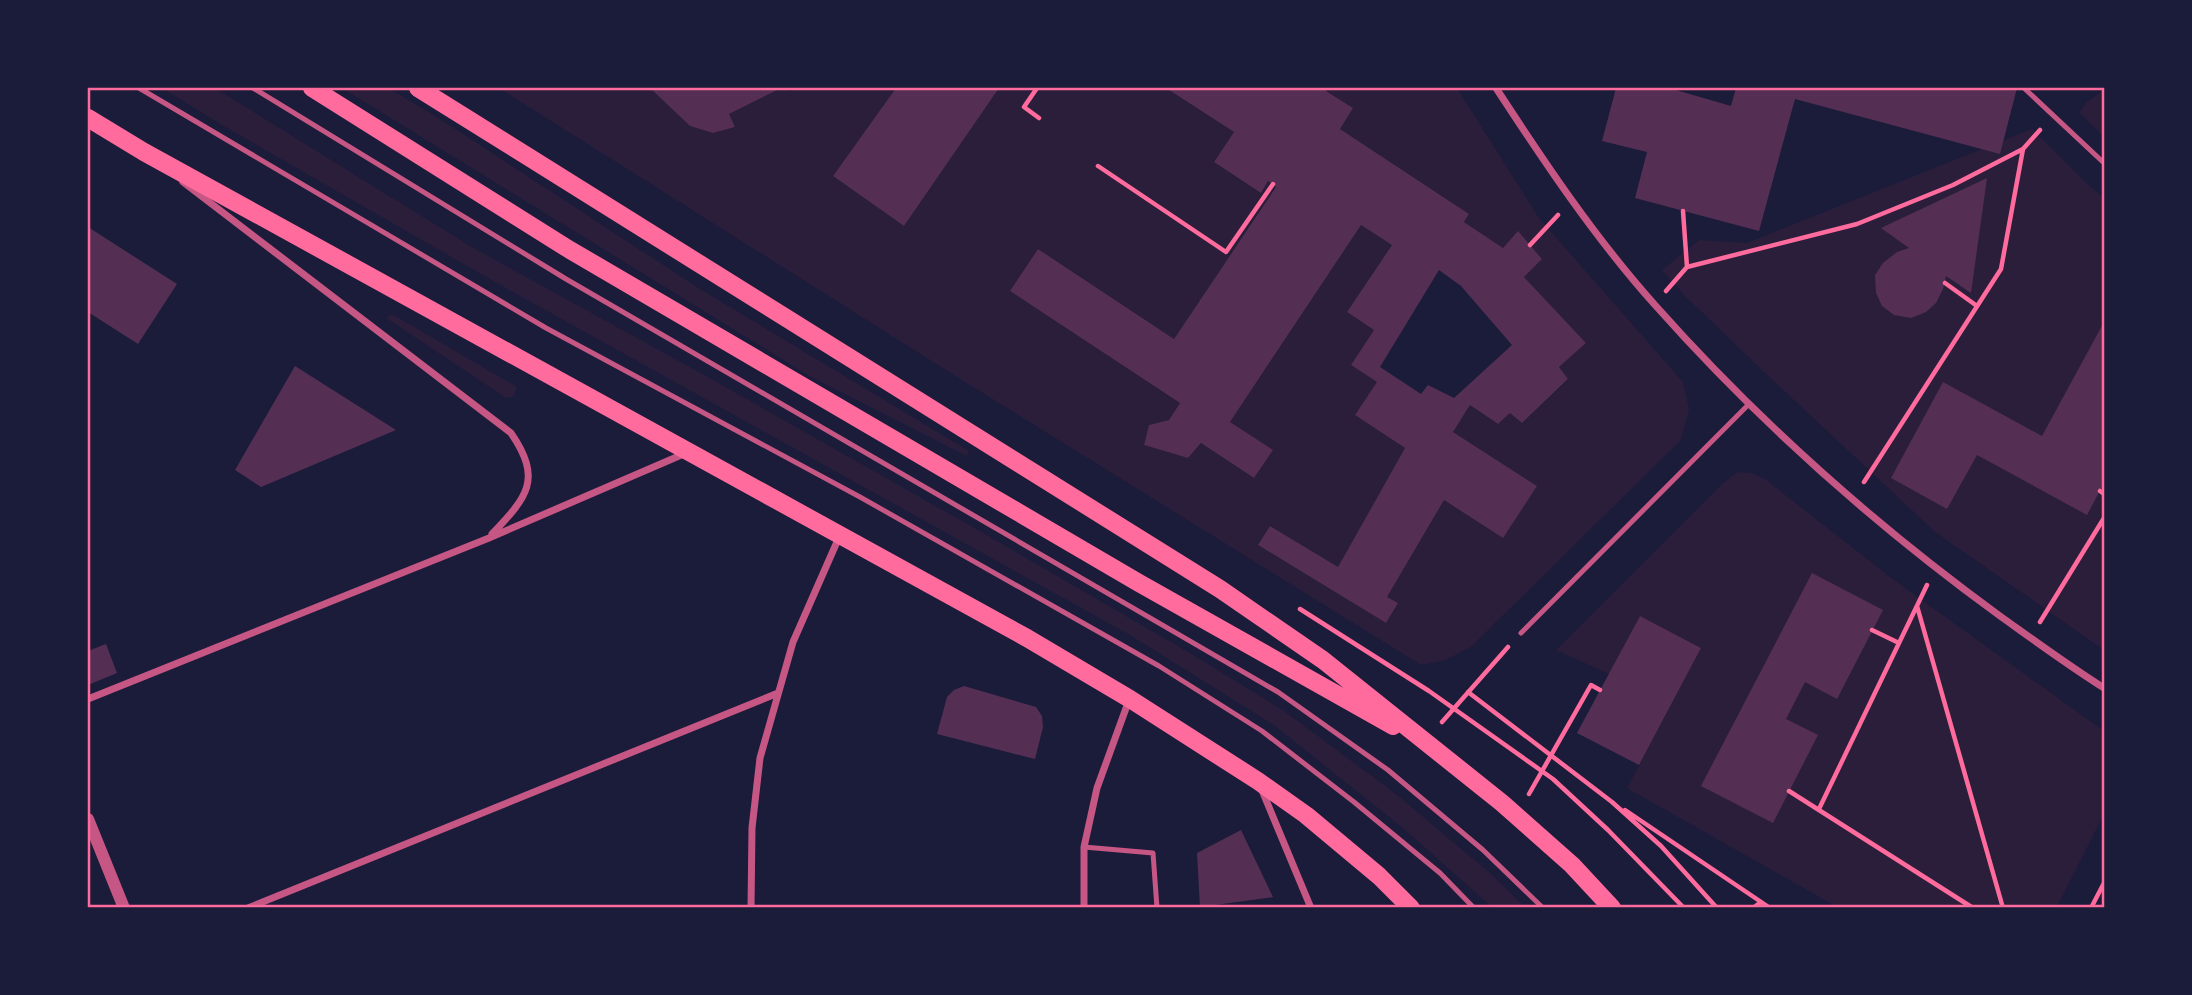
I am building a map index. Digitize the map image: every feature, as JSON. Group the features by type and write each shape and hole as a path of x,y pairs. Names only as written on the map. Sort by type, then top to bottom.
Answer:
{"main road":[{"path":"312,88 582,257 1139,583 1441,754"},
{"path":"418,88 1220,589 1323,660 1441,754 1572,865 1612,908"},
{"path":"88,118 144,152 1027,638 1130,699 1306,815 1379,876 1411,908"}],"street":[{"path":"1496,88 1572,201 1654,304 1749,404 1852,500 1935,568 2069,666 2105,688"},
{"path":"144,152 511,433 521,447 530,476 526,491 515,509 489,538"},
{"path":"88,699 489,538 688,452"},
{"path":"751,908 752,828 760,758 793,642 840,535"},
{"path":"248,908 778,694"},
{"path":"1084,908 1084,847 1097,788 1130,699"},
{"path":"1258,781 1311,908"},
{"path":"88,818 124,908"}],"lane":[{"path":"139,88 546,328 860,497 1159,666 1272,738 1440,873 1474,908"},
{"path":"253,88 566,279 1278,692 1388,770 1483,850 1542,908"},
{"path":"2024,88 2105,163"},
{"path":"1521,632 1749,404"},
{"path":"1084,847 1153,853 1157,908"}],"path":[{"path":"1037,88 1024,107 1039,118"},
{"path":"1654,304 1687,267 1857,225 1953,185 2023,149 2052,116"},
{"path":"1852,500 2001,269 2023,149"},
{"path":"1098,166 1226,252 1273,184"},
{"path":"1530,245 1572,201"},
{"path":"1683,211 1687,267"},
{"path":"1945,283 1977,306"},
{"path":"2031,638 2105,518"},
{"path":"1819,809 1935,568"},
{"path":"1917,606 2003,908"},
{"path":"1872,630 1899,643"},
{"path":"1425,741 1521,632"},
{"path":"1517,816 1591,685 1600,690"},
{"path":"1468,692 1612,802 1770,908"},
{"path":"1789,790 1973,908"},
{"path":"1612,802 1661,846 1717,908"},
{"path":"2091,908 2105,883"},
{"path":"1753,908 1761,902"}],"shaded area":[{"path":"162,88 215,88 470,246 706,376 1200,659 1284,711 1396,794 1491,874 1525,907 1492,907 1403,828 1275,726 1130,635 495,282"},
{"path":"342,88 389,88 700,289 969,451 967,456 811,377"},
{"path":"499,88 650,88 690,126 713,133 735,127 729,114 781,88 788,88 791,92 794,88 896,88 833,176 904,226 999,88 1166,88 1234,132 1214,162 1261,193 1268,181 1276,187 1174,339 1038,249 1010,291 1180,403 1169,420 1149,425 1144,445 1188,458 1201,443 1254,478 1273,450 1230,422 1361,225 1392,245 1347,312 1374,330 1351,365 1377,382 1355,415 1405,448 1338,567 1270,526 1258,545 1386,623 1398,603 1387,597 1444,500 1503,537 1537,486 1453,432 1470,405 1498,424 1510,413 1522,423 1568,380 1559,367 1586,343 1524,277 1542,259 1518,232 1503,248 1464,222 1469,214 1340,129 1353,108 1326,91 1328,88 1457,88 1539,218 1683,382 1689,409 1681,440 1471,647 1446,660 1421,665"},
{"path":"2104,92 2104,137 2079,112"},
{"path":"2032,129 2104,198 2104,650 1935,532 1763,371 1684,295 1662,270 1699,240 1747,243"},
{"path":"392,314 517,387 514,396 506,398 386,318"},
{"path":"1738,472 1752,473 1765,479 1894,580 2104,731 2104,814 2057,907 1837,907 1627,788 1701,648 1640,616 1609,674 1556,650 1724,482"}],"building":[{"path":"650,88 781,88 729,114 735,127 713,133 690,126"},
{"path":"896,88 999,88 904,226 833,176"},
{"path":"1166,88 1328,88 1326,91 1353,108 1340,129 1469,214 1464,222 1503,248 1518,231 1542,259 1524,277 1586,343 1559,367 1568,379 1522,423 1510,413 1498,424 1470,405 1453,432 1537,486 1503,538 1444,500 1387,597 1398,603 1386,623 1258,545 1270,526 1338,567 1405,448 1355,415 1377,382 1351,365 1374,330 1347,312 1392,245 1361,225 1230,422 1273,450 1254,478 1201,443 1188,458 1144,445 1149,425 1169,420 1180,403 1010,291 1038,249 1174,339 1276,187 1268,181 1261,193 1214,162 1234,132","holes":["1439,270 1461,286 1512,345 1454,398 1428,385 1421,394 1380,367"]},
{"path":"1616,88 1669,88 1731,106 1736,88 2017,88 2000,154 1795,99 1759,231 1635,198 1647,152 1602,141"},
{"path":"1987,178 1971,293 1946,276 1936,303 1926,312 1911,318 1894,315 1882,306 1876,293 1875,275 1883,263 1897,252 1909,248 1881,228"},
{"path":"88,227 177,284 138,344 88,312"},
{"path":"2104,322 2104,483 2087,515 1977,455 1947,509 1891,478 1943,382 2042,436"},
{"path":"295,366 396,430 261,487 235,470"},
{"path":"1812,573 1883,610 1837,699 1805,682 1786,719 1818,735 1773,823 1701,786"},
{"path":"1640,616 1701,648 1639,765 1577,733"},
{"path":"106,644 117,673 88,685 88,651"},
{"path":"964,686 1036,707 1042,716 1043,727 1035,759 937,734 947,697"},
{"path":"1241,830 1273,897 1200,907 1197,853"}]}
